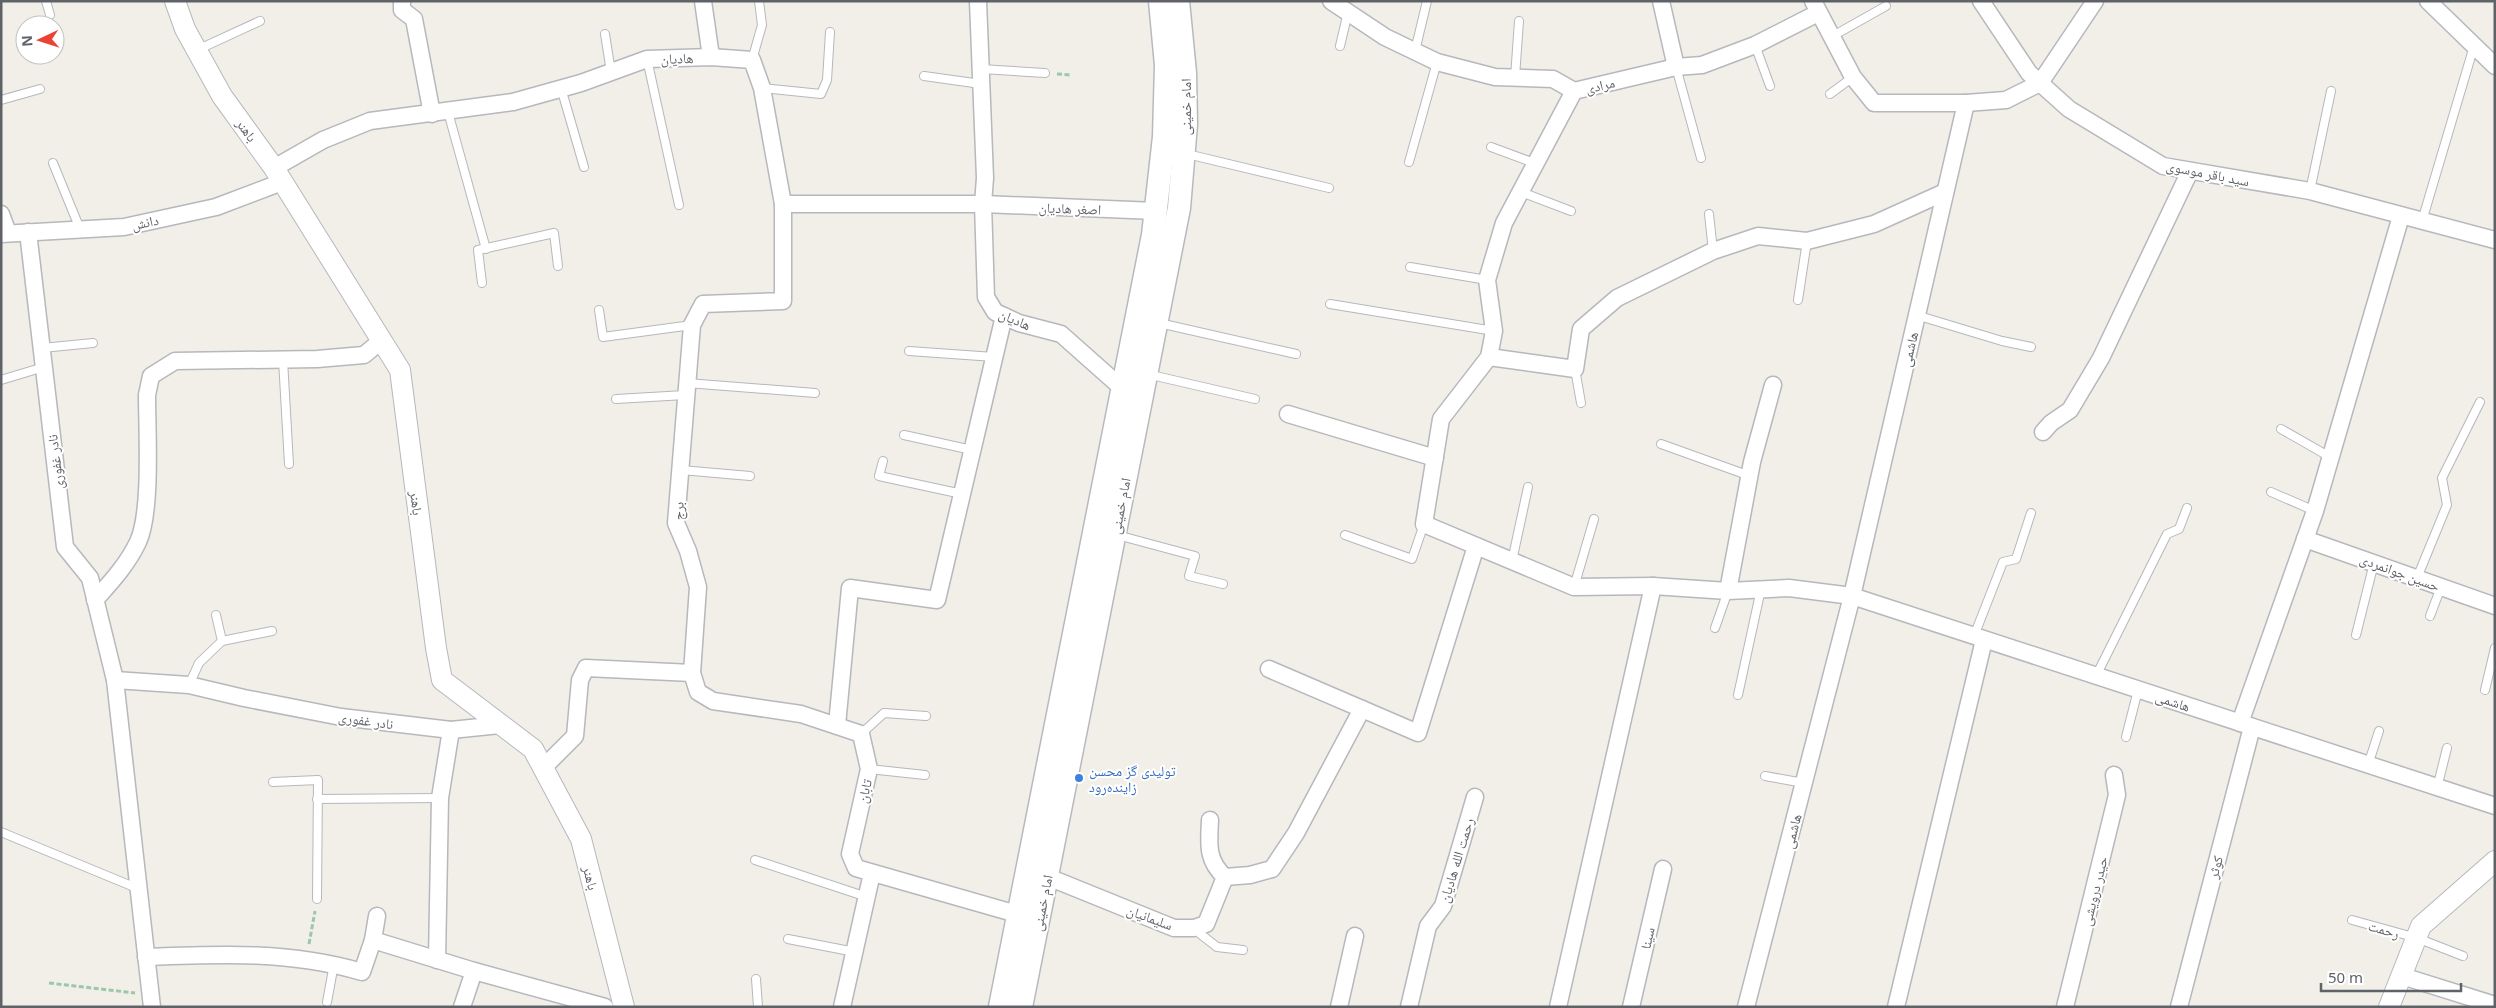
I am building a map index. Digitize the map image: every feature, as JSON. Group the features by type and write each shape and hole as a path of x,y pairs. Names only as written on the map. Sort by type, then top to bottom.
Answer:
{"main road":[{"name":"امام خمینی","path":"1021,1007 1115,535 1137,386 1164,137 1166,65 1160,1"},
{"name":"امام خمینی","path":"1000,1007 1017,914 1137,386 1156,322 1179,208 1185,153 1185,73 1178,1"}],"street":[{"name":"باهنر","path":"175,1 185,29 222,96 278,175 400,370 442,680 533,749 581,838 624,1007"},
{"path":"402,1 402,10 414,19 440,113"},
{"path":"703,1 711,57"},
{"name":"هادیان","path":"978,1 985,178 983,204 986,297 995,312 1019,323 1061,334 1137,386"},
{"name":"مرادی","path":"1331,1 1385,37 1438,62 1495,77 1552,78 1574,92 1676,67 1702,65 1755,46 1816,7"},
{"path":"1661,1 1676,67"},
{"name":"سید باقر موسوی","path":"1981,1 2029,72 2040,83 2069,109 2163,166 2310,191 2495,240"},
{"path":"1816,7 1853,77 1874,103 1966,103 2006,100 2040,83 2094,1"},
{"path":"2428,1 2495,66"},
{"name":"هادیان","path":"278,175 323,140 370,121 513,102 611,72 647,58 711,57 752,60"},
{"path":"752,60 762,88 783,204 983,204"},
{"path":"1574,92 1537,164 1504,222 1488,280 1494,332 1488,357 1441,420 1424,524 1574,587 1653,586 1728,591 1789,588 1852,596"},
{"name":"هاشمی","path":"1746,1007 1852,596 1966,103"},
{"path":"2043,432 2051,423 2070,410 2101,358 2190,171"},
{"name":"دانش","path":"5,233 124,227 216,207 278,175"},
{"path":"1488,357 1575,369 1580,328 1617,298 1713,251 1758,236 1808,241 1874,224 1945,192"},
{"name":"برج","path":"692,673 698,587 688,551 676,523 685,389 692,325 703,304 783,301 783,204"},
{"name":"اصغر هادیان","path":"983,204 1156,211"},
{"path":"1,214 5,233"},
{"name":"کوثر","path":"2179,1007 2246,725 2315,511 2401,216"},
{"name":"نادر غفوری","path":"28,232 65,547 90,578 115,680 151,1001"},
{"path":"836,725 850,588 937,600 1004,316"},
{"path":"94,600 122,569 139,541 146,513 147,395 151,376 175,361 283,360 364,355 382,340"},
{"path":"1728,591 1750,476 1774,385"},
{"path":"1288,414 1435,458"},
{"name":"حسین جوانمردی","path":"2305,539 2495,606"},
{"path":"1269,669 1418,733 1476,546"},
{"path":"1558,1007 1653,586"},
{"name":"هاشمی","path":"1852,596 2495,806"},
{"path":"1896,1007 1979,638"},
{"path":"543,768 575,736 580,680 586,668 692,673 698,692 714,701 801,714 861,734"},
{"name":"نادر غفوری","path":"115,680 190,685 244,698 341,717 451,730 500,725"},
{"path":"1210,820 1209,851 1214,867 1225,876 1250,875 1272,869 1296,833 1362,709"},
{"path":"437,960 440,798 451,730"},
{"name":"تابان","path":"861,734 869,769 850,854 856,868 1017,914"},
{"name":"حیدر درویشی","path":"2066,1007 2118,795 2114,776"},
{"name":"رحمت الله هادیان","path":"1409,1007 1428,926 1443,906 1475,797"},
{"path":"2389,1007 2421,926 2493,864"},
{"name":"سینا","path":"1631,1007 1663,869"},
{"path":"842,1007 872,873"},
{"path":"1194,928 1206,924 1225,876"},
{"name":"سلیمانیان","path":"1048,877 1174,928 1194,928"},
{"path":"146,957 232,954 274,955 334,964 362,972 373,940 377,916"},
{"path":"1339,1007 1355,936"},
{"path":"373,940 474,971 605,1007"},
{"path":"462,1007 474,971"},
{"path":"2402,976 2495,1005"}],"lane":[{"path":"46,1 50,15"},
{"path":"752,60 762,25 759,1"},
{"path":"1415,51 1427,1"},
{"path":"1831,37 1886,6"},
{"path":"1340,46 1348,12"},
{"path":"197,50 260,21"},
{"path":"1515,77 1519,22"},
{"path":"762,88 821,94 827,80 830,32"},
{"path":"605,34 611,72"},
{"path":"1755,46 1770,86"},
{"path":"2422,222 2474,46"},
{"path":"647,58 679,205"},
{"path":"1409,162 1438,62"},
{"path":"1676,67 1701,158"},
{"path":"924,76 981,77 1045,73"},
{"path":"1830,94 1853,77"},
{"path":"561,88 584,167"},
{"path":"1,100 40,89"},
{"path":"2310,191 2331,91"},
{"path":"440,113 486,249"},
{"path":"1491,147 1537,164"},
{"path":"1185,153 1329,188"},
{"path":"53,163 80,229"},
{"path":"1521,192 1571,212"},
{"path":"1709,214 1713,251"},
{"path":"482,283 478,250 554,233 558,266"},
{"path":"1798,300 1808,241"},
{"path":"1410,267 1488,280"},
{"path":"1330,304 1494,332"},
{"path":"599,310 603,337 692,325"},
{"path":"1916,315 2002,341 2031,347"},
{"path":"1156,322 1296,354"},
{"path":"42,348 93,344"},
{"path":"909,350 994,357"},
{"path":"283,360 289,464"},
{"path":"1,380 44,367"},
{"path":"1575,369 1581,403"},
{"path":"1137,386 1255,399"},
{"path":"616,399 685,389 815,393"},
{"path":"2417,578 2447,506 2442,478 2480,402"},
{"path":"2281,429 2330,458"},
{"path":"904,436 972,450"},
{"path":"1661,444 1750,476"},
{"path":"883,461 879,476 962,494"},
{"path":"681,470 750,476"},
{"path":"1512,561 1528,487"},
{"path":"2271,492 2315,511"},
{"path":"2096,676 2166,534 2179,529 2187,508"},
{"path":"1979,638 2003,562 2016,559 2031,513"},
{"path":"1574,587 1594,519"},
{"path":"1345,535 1412,559 1424,524"},
{"path":"1115,535 1195,556 1189,576 1223,584"},
{"path":"2356,635 2374,563"},
{"path":"2430,616 2441,587"},
{"path":"1738,695 1761,589"},
{"path":"1715,628 1728,591"},
{"path":"216,615 222,641"},
{"path":"190,685 199,663 222,641 272,631"},
{"path":"2485,690 2495,648"},
{"path":"2126,737 2138,690"},
{"path":"861,734 884,713 926,716"},
{"path":"2368,765 2380,731"},
{"path":"2437,788 2447,748"},
{"path":"869,769 925,775"},
{"path":"1765,776 1804,784"},
{"path":"273,782 318,780 317,899"},
{"path":"317,799 440,798"},
{"path":"1,832 139,889"},
{"path":"755,860 867,897"},
{"name":"رحمت","path":"2352,920 2417,938 2462,956"},
{"path":"1194,928 1217,947 1243,950"},
{"path":"788,939 854,952"},
{"path":"327,1002 334,964"},
{"path":"756,979 758,1007"}],"path":[{"path":"306,960 317,899"},
{"path":"49,983 151,1001"}],"place":[{"name":"تولیدی گز محسن زاینده‌رود","path":"1079,778"}]}
